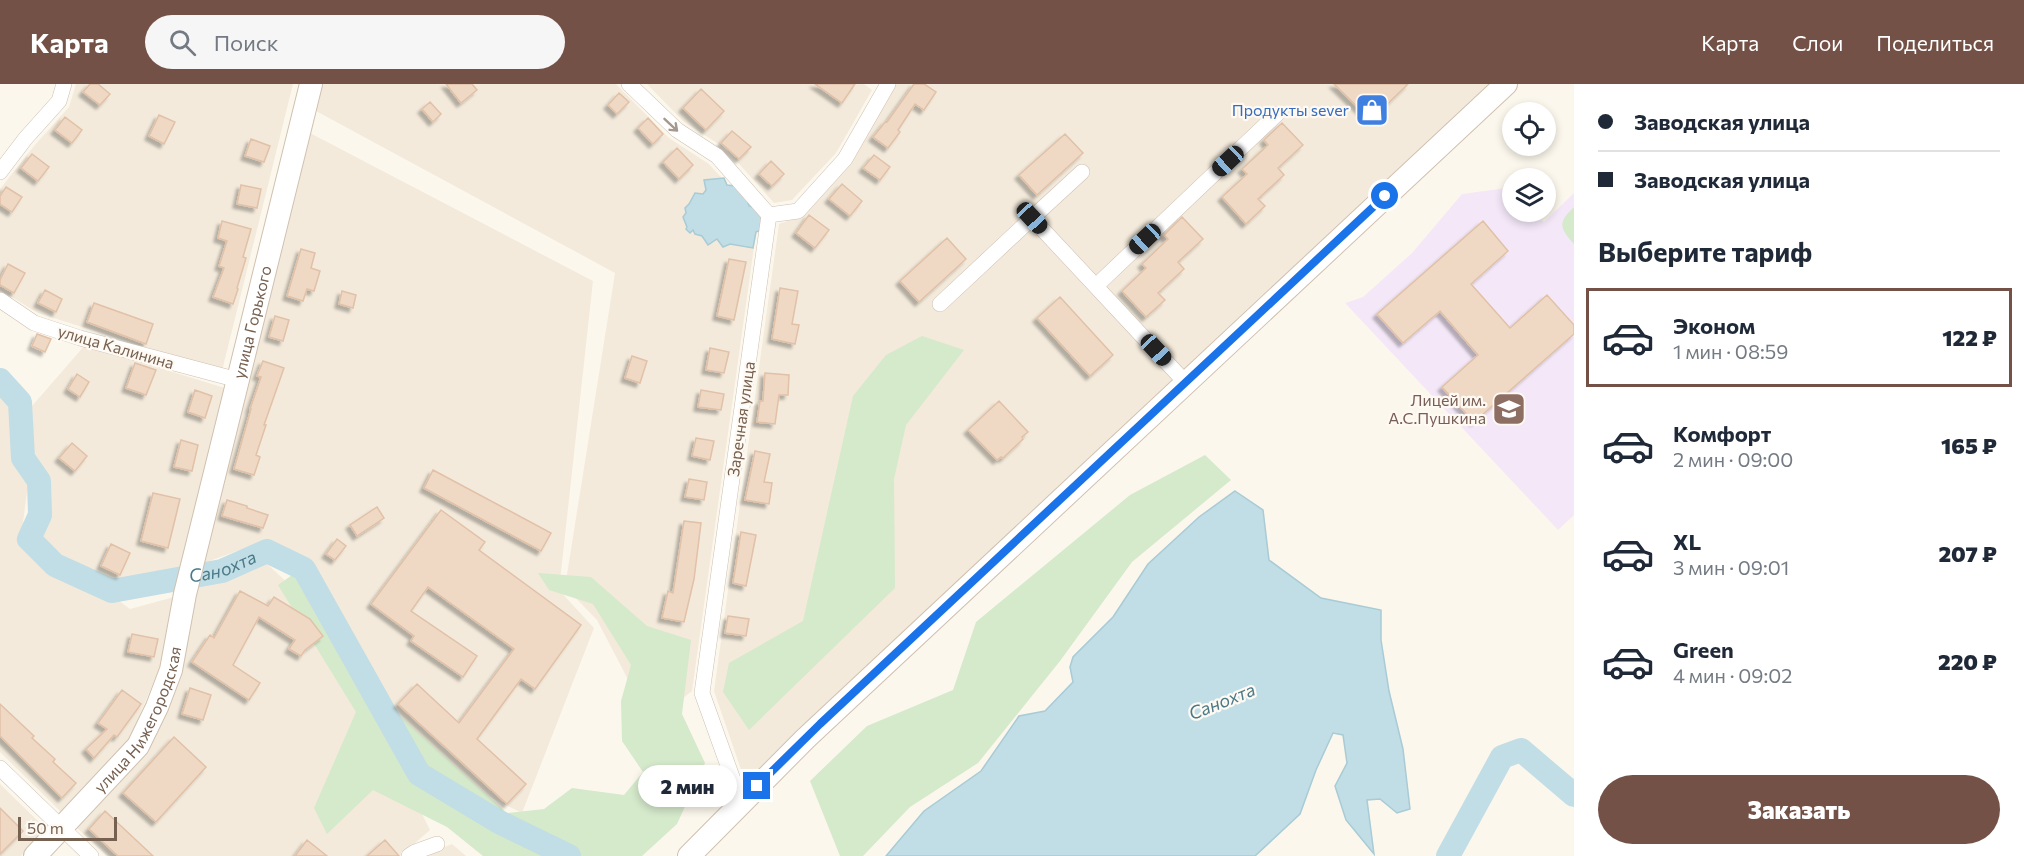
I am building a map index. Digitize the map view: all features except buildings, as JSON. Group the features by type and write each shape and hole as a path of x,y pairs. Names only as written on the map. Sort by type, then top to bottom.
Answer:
{"main road":[{"name":"улица Горького","path":"185,594 311,84"},
{"path":"689,856 813,731 1506,84"},
{"name":"улица Нижегородская","path":"35,856 138,746 157,707 171,670 185,594"}],"street":[{"path":"0,172 59,102 64,84"},
{"path":"629,84 677,130 717,156 769,215 798,211 845,159 886,85"},
{"path":"1096,285 1277,114"},
{"path":"940,304 1082,172"},
{"name":"Заречная улица","path":"741,802 702,693 769,215"},
{"path":"1032,218 1186,383"},
{"name":"улица Калинина","path":"0,300 34,323 80,338 238,380"},
{"path":"0,768 91,856"},
{"path":"409,856 437,844"}],"shaded area":[{"path":"76,84 293,84 222,371 38,313 0,290 0,189 69,107"},
{"path":"320,84 616,84 669,138 709,164 758,218 692,691 677,703 637,697 597,620 565,587 615,273 316,111"},
{"path":"647,84 864,84 872,90 836,153 792,200 774,203 725,148 684,122"},
{"path":"895,84 1490,84 746,784 714,691 779,224 804,215"},
{"path":"310,133 593,281 559,590 594,628 522,813 427,766 311,560 267,540 204,563"},
{"name":"Лицей им. А.С.Пушкина","path":"1502,189 1502,222 1556,222 1556,210 1574,193 1574,515 1558,530 1345,303 1363,297 1412,253 1462,194"},
{"path":"85,345 225,388 181,567 114,580 62,555 42,536 50,481 34,454 32,406"},
{"path":"0,397 10,407 12,460 28,484 20,545 51,575 119,601 130,609 174,597 160,667 129,740 61,812 0,752"},
{"path":"266,563 316,609 365,700 430,830 400,856 107,856 76,827 181,674 198,586"},
{"path":"0,784 45,828 21,856 0,856"},
{"path":"452,844 466,856 422,856"}],"green space":[{"path":"1574,207 1574,244 1565,234 1562,225 1565,217"},
{"path":"922,336 964,350 906,425 894,479 895,588 749,730 723,692 729,663 803,621 853,396 886,355"},
{"path":"1205,455 1231,480 1132,562 1060,661 978,763 910,807 863,856 840,856 810,781 867,726 953,690 976,622 1130,495"},
{"path":"309,563 388,705 507,813 544,809 572,788 624,795 643,772 622,741 621,701 631,665 593,604 549,590 538,573 591,577 647,626 691,640 682,714 705,763 677,824 642,856 483,856 447,827 373,790 327,834 314,808 356,712 278,585"}],"water":[{"path":"724,178 727,185 735,186 747,199 749,206 763,213 761,230 756,232 753,248 730,244 723,247 717,239 708,245 702,236 695,234 693,230 690,233 686,229 683,217 686,213 685,208 695,193 703,194 706,190 704,180"},
{"path":"1235,491 1263,510 1269,560 1321,598 1381,610 1381,640 1389,691 1403,749 1410,809 1397,813 1380,799 1367,800 1374,854 1346,820 1335,786 1347,763 1343,735 1333,733 1300,814 1255,856 886,856 924,811 981,771 1019,716 1045,711 1073,682 1070,667 1073,657 1113,617 1148,564 1199,517"}],"waterway":[{"name":"Санохта","path":"0,380 20,402 23,458 39,481 40,515 29,539 55,565 112,591 222,571 267,551 304,569 419,774 499,822 569,856"},
{"name":"Санохта","path":"1448,856 1502,757 1521,750 1574,795"}],"place":[{"name":"Продукты sever","path":"1372,110"},
{"name":"Лицей им. А.С.Пушкина","path":"1509,409"}],"route":[{"path":"757,786 820,724 1385,196"}]}
